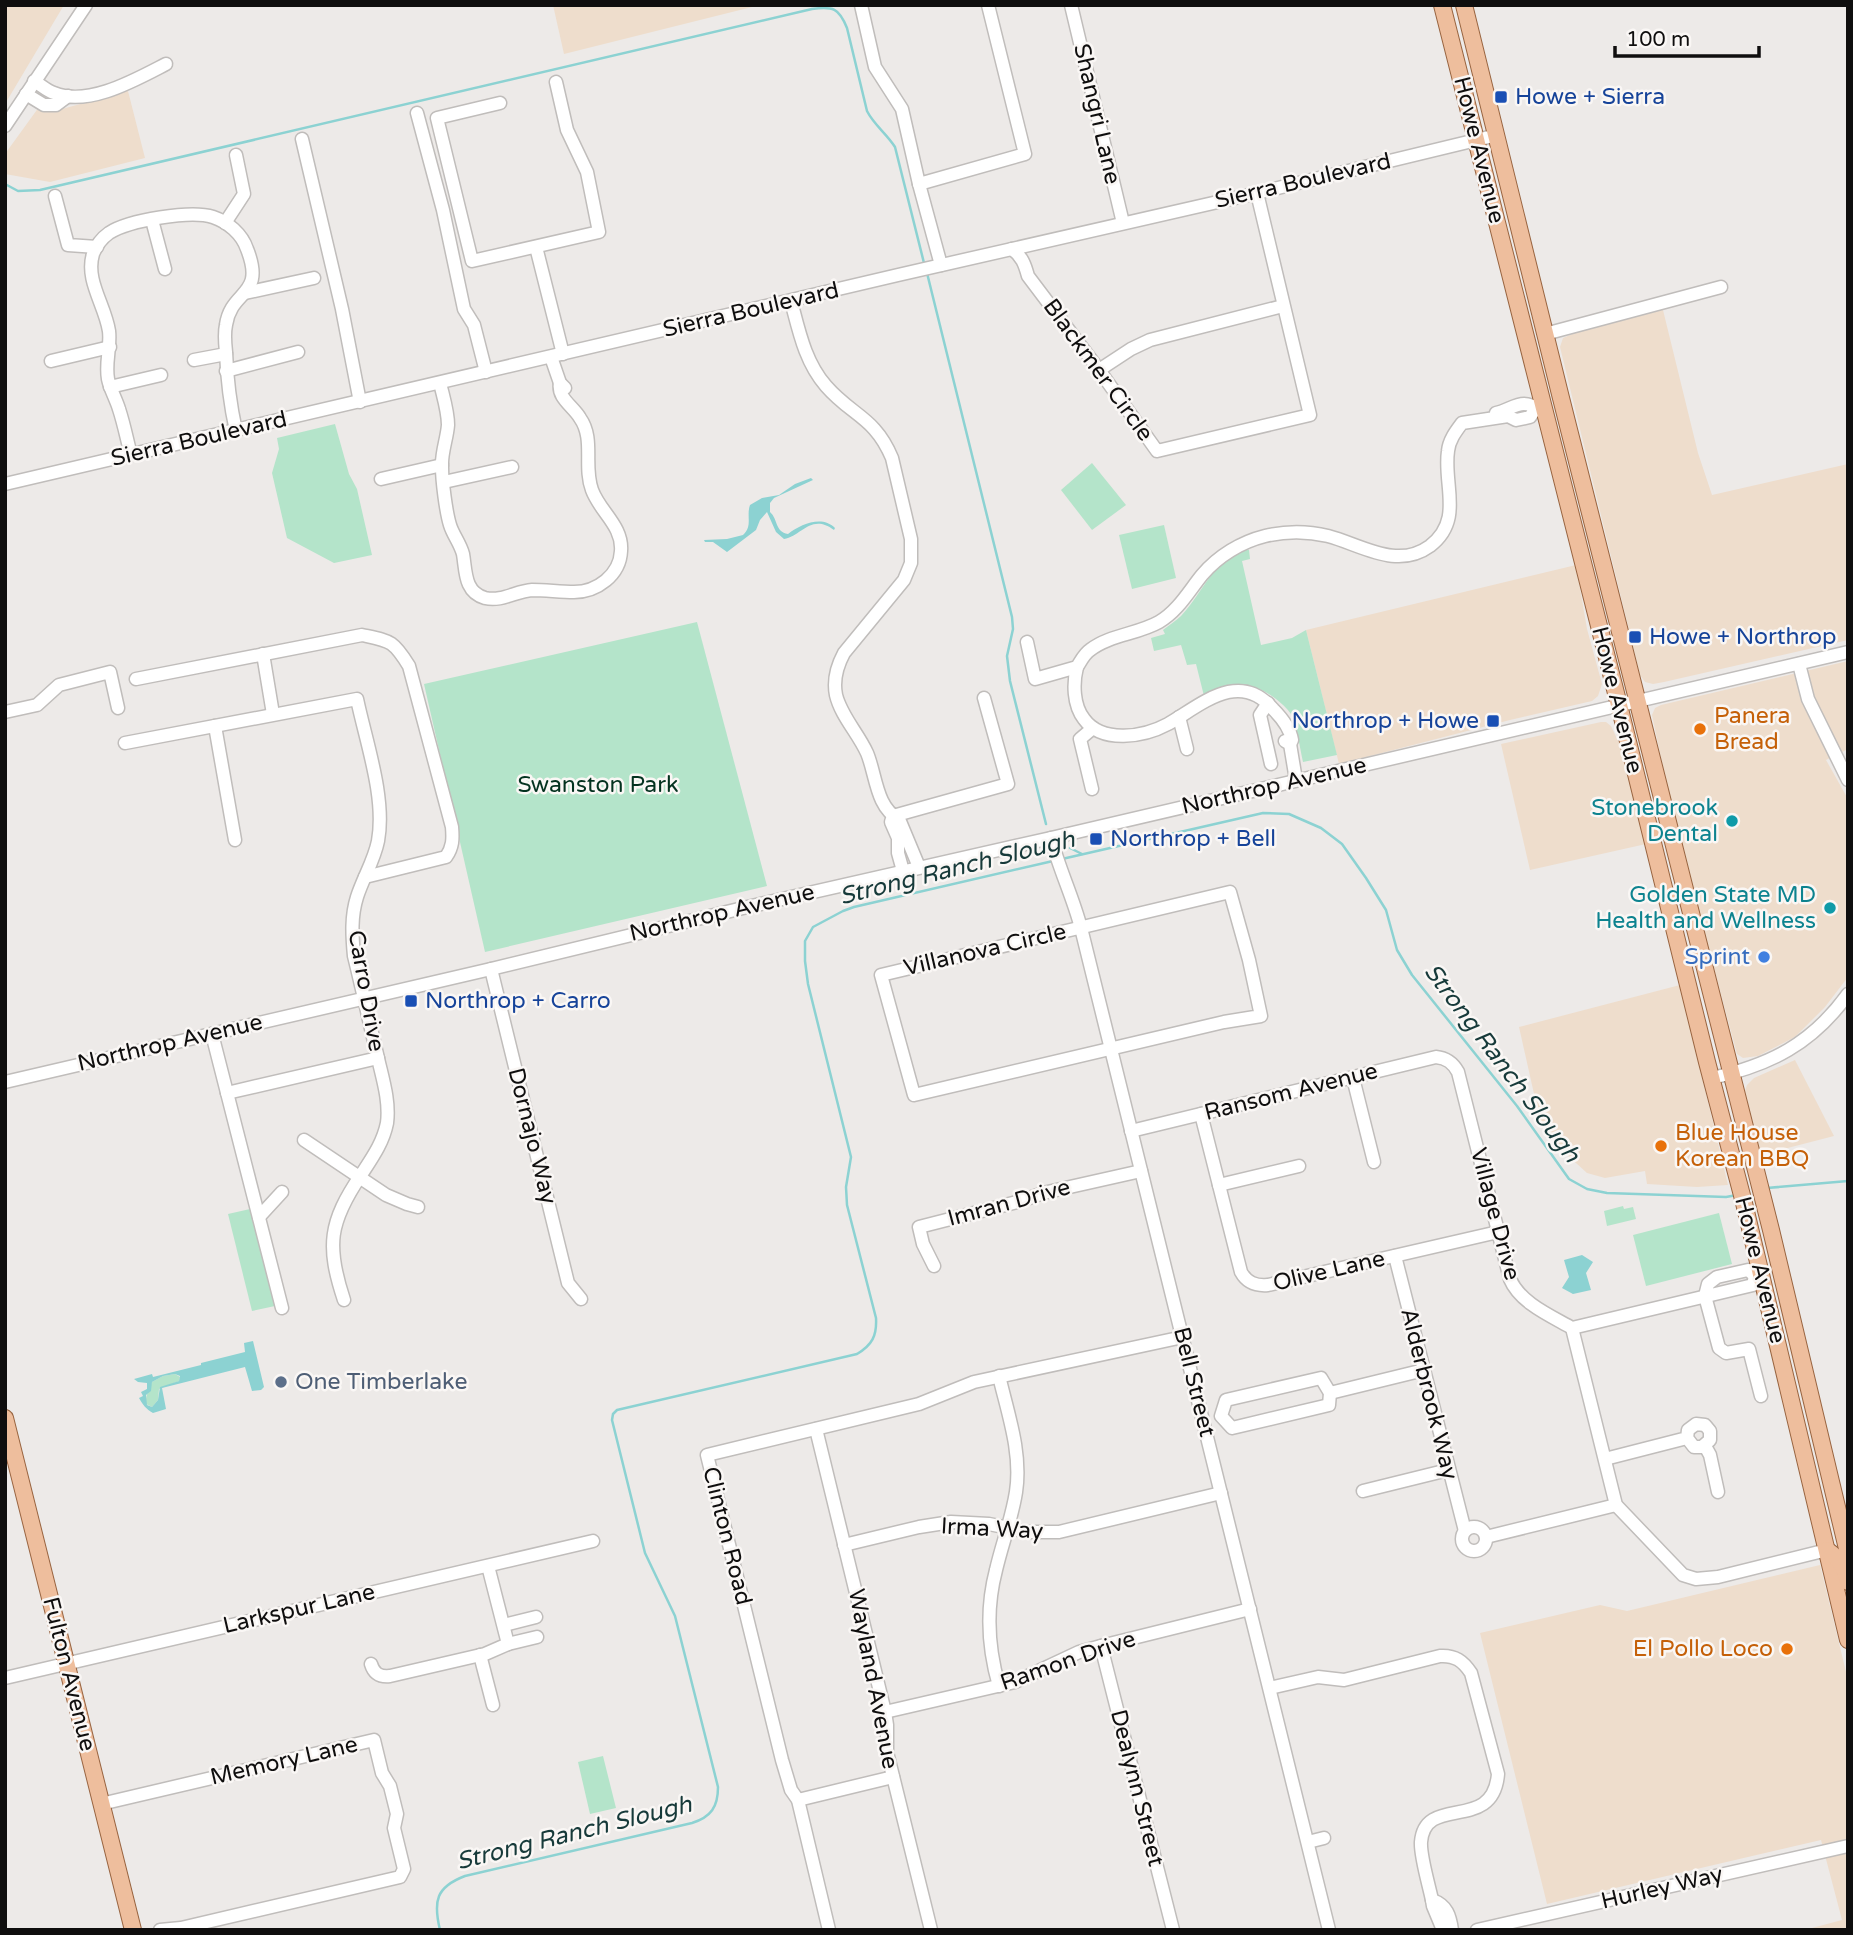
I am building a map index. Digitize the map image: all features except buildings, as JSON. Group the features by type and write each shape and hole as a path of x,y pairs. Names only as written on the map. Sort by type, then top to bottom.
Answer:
{"main road":[{"name":"Howe Avenue","path":"1443,5 1503,246 1539,407 1619,705 1745,1208 1758,1275 1848,1640"},
{"name":"Howe Avenue","path":"1464,5 1782,1275 1848,1553"},
{"path":"1503,246 1518,260 1533,321 1545,334"},
{"path":"1539,407 1550,406 1556,411 1570,463 1580,473"},
{"path":"1745,1208 1758,1219 1769,1264 1777,1274 1782,1275"},
{"path":"1758,1275 1770,1276 1781,1314 1793,1328"},
{"name":"Fulton Avenue","path":"5,1418 133,1930"},
{"path":"1827,1550 1839,1559 1848,1582"}],"street":[{"path":"5,126 86,5"},
{"path":"861,5 875,68 902,108 919,184 931,267"},
{"path":"919,184 1026,154 988,5"},
{"name":"Shangri Lane","path":"1072,5 1123,223"},
{"path":"34,81 54,93 74,98 132,82 166,64"},
{"path":"500,103 437,118 472,261 599,232 587,172 567,130 556,82"},
{"path":"26,94 44,105 56,105 68,96"},
{"path":"417,113 443,209 464,309 474,325 486,372"},
{"name":"Sierra Boulevard","path":"5,484 1497,135"},
{"path":"302,139 342,309 360,402"},
{"path":"225,223 244,194 236,155"},
{"name":"Blackmer Circle","path":"1012,249 1023,260 1028,276 1157,451 1310,415 1257,193"},
{"path":"55,196 68,245 97,247"},
{"path":"131,455 107,377 109,331 92,275 93,255 109,233 152,219 180,215 214,217 235,230 251,260 251,285 234,304 226,324 226,371 236,431"},
{"path":"152,219 165,269"},
{"path":"440,383 448,426 442,465 444,482 450,524 463,555 466,580 477,593 485,598 495,599 531,590 580,592 599,586 618,565 621,554 620,538 596,501 591,487 587,430 582,419 559,391 557,356 536,247"},
{"path":"245,293 314,278"},
{"path":"1545,334 1721,287"},
{"path":"791,301 800,339 816,373 836,396 871,424 887,446 911,539 911,563 904,580 844,653 838,664 835,685 842,710 868,756 883,805 899,819 902,837 919,867"},
{"path":"1099,370 1150,340 1283,306"},
{"path":"51,360 110,347"},
{"path":"226,371 298,352"},
{"path":"194,360 226,354"},
{"path":"110,387 161,375"},
{"path":"1296,780 1290,728 1268,703 1250,693 1233,691 1213,696 1157,729 1126,736 1107,735 1093,728 1083,717 1076,701 1074,682 1077,667 1084,655 1099,644 1147,628 1167,616 1215,562 1246,542 1280,533 1311,533 1390,556 1411,555 1424,550 1437,540 1449,518 1451,507 1447,461 1450,442 1462,423 1508,414 1516,420 1530,417 1539,407"},
{"path":"381,479 442,465"},
{"path":"444,482 512,467"},
{"path":"136,679 362,635 383,639 397,647 409,666 452,827 451,849 446,857 365,877"},
{"path":"1027,642 1035,679 1077,667"},
{"name":"Northrop Avenue","path":"5,1082 1848,652"},
{"path":"263,654 273,714"},
{"path":"1800,664 1808,699 1848,780"},
{"path":"5,712 37,705 59,685 110,673 118,708"},
{"path":"893,816 1008,784 984,698"},
{"name":"Carro Drive","path":"125,743 357,699 380,810 378,843 357,898 352,922 354,956 387,1100 387,1121 379,1148 340,1209 336,1223 332,1244 335,1273 344,1300"},
{"path":"1268,703 1260,715 1271,764"},
{"path":"1179,717 1186,749"},
{"path":"215,726 235,840"},
{"path":"1092,789 1080,739 1093,728"},
{"path":"902,837 898,853 903,871"},
{"name":"Bell Street","path":"1051,838 1081,928 1329,1930"},
{"path":"1081,928 1230,892 1249,960 1261,1016 1224,1021 1111,1048"},
{"name":"Villanova Circle","path":"1081,928 881,975 914,1096 1111,1048"},
{"name":"Dornajo Way","path":"491,969 568,1283 581,1299"},
{"path":"1712,1078 1758,1065 1794,1048 1844,1009 1848,994"},
{"path":"212,1034 282,1308"},
{"path":"227,1093 378,1058"},
{"name":"Ransom Avenue","path":"1131,1130 1436,1058 1451,1062"},
{"name":"Village Drive","path":"1451,1062 1460,1078 1510,1279 1517,1292 1527,1301 1572,1328"},
{"path":"1353,1078 1374,1162"},
{"name":"Olive Lane","path":"1201,1114 1241,1272 1252,1284 1268,1285 1498,1232"},
{"path":"304,1140 393,1199 418,1207"},
{"path":"1219,1185 1299,1166"},
{"name":"Imran Drive","path":"934,1266 923,1244 919,1227 1043,1193 1141,1171"},
{"path":"259,1217 282,1192"},
{"name":"Alderbrook Way","path":"1395,1256 1465,1531 1462,1543 1474,1552 1482,1548 1486,1541 1485,1534 1479,1528 1471,1527 1465,1531"},
{"path":"1758,1275 1753,1285 1572,1328 1616,1505 1683,1575 1696,1579 1718,1577 1827,1550"},
{"path":"1705,1296 1719,1348 1726,1353 1749,1349 1761,1396"},
{"name":"Clinton Road","path":"829,1930 797,1800 782,1760 707,1455 919,1404 974,1382 1183,1337"},
{"path":"1330,1392 1424,1370"},
{"path":"999,1376 1017,1462 1016,1492 995,1572 989,1615 992,1658 999,1686"},
{"path":"1321,1378 1330,1392 1329,1405 1232,1428 1221,1416 1226,1400 1321,1378"},
{"path":"1203,1420 1221,1416"},
{"path":"1696,1424 1708,1428 1710,1434 1710,1440 1705,1446 1694,1447 1687,1438 1690,1427 1696,1424"},
{"name":"Wayland Avenue","path":"816,1429 885,1712 887,1752 931,1930"},
{"path":"1605,1459 1687,1438"},
{"path":"1705,1446 1710,1455 1718,1492"},
{"path":"1363,1491 1448,1470"},
{"name":"Irma Way","path":"844,1545 951,1522 980,1523 1028,1532 1059,1532 1221,1493"},
{"name":"Alderbrook Way","path":"1486,1537 1616,1505"},
{"name":"Larkspur Lane","path":"5,1678 593,1541"},
{"path":"488,1566 508,1644"},
{"name":"Ramon Drive","path":"885,1712 1015,1682 1101,1646 1250,1609"},
{"path":"504,1625 536,1617"},
{"path":"371,1664 375,1673 386,1676 480,1655 537,1637"},
{"name":"Dealynn Street","path":"1101,1646 1172,1930"},
{"path":"480,1655 493,1705"},
{"path":"1270,1688 1318,1677 1344,1680 1440,1657 1452,1657 1466,1665 1471,1673 1498,1774 1497,1785 1484,1804 1475,1809 1436,1817 1426,1826 1421,1844 1433,1906 1443,1930"},
{"name":"Memory Lane","path":"101,1804 374,1740 382,1773 390,1786 397,1814 394,1828 404,1869 400,1877 181,1928 160,1930"},
{"path":"797,1800 893,1777"},
{"path":"1308,1842 1324,1838"},
{"name":"Hurley Way","path":"1477,1930 1848,1846"},
{"path":"1432,1900 1445,1909 1452,1930"}],"shaded area":[{"path":"5,5 64,5 5,104"},
{"path":"553,5 760,5 564,54"},
{"path":"128,91 145,158 50,182 5,174 5,154 39,107 51,112"},
{"path":"1663,310 1698,453 1712,495 1848,464 1848,640 1653,684 1645,682 1640,675 1560,347 1563,338 1577,332"},
{"path":"1576,565 1587,629 1602,684 1598,696 1592,701 1339,764 1306,630"},
{"path":"1848,661 1848,749 1826,760 1848,799 1848,977 1825,1007 1795,1037 1758,1056 1743,1058 1737,1054 1674,820 1652,715 1655,708 1661,705"},
{"path":"1601,722 1611,726 1621,747 1646,844 1530,870 1501,744"},
{"path":"1680,985 1728,1185 1697,1187 1647,1184 1645,1171 1605,1178 1587,1173 1554,1143 1541,1125 1519,1027"},
{"path":"1795,1060 1834,1136 1760,1155 1745,1091 1747,1085 1754,1078"},
{"path":"1820,1565 1848,1680 1848,1930 1812,1930 1842,1920 1821,1840 1547,1904 1480,1633 1600,1605 1627,1611"}],"green space":[{"path":"335,424 349,474 357,489 372,555 334,563 287,538 272,473 279,449 277,438"},
{"path":"1092,463 1126,505 1092,530 1061,490"},
{"path":"1164,525 1176,578 1132,589 1119,535"},
{"path":"1247,549 1250,559 1242,561 1261,645 1292,638 1306,630 1337,755 1303,762 1291,714 1276,699 1258,688 1249,686 1232,686 1204,696 1196,664 1187,665 1181,645 1154,651 1151,638 1165,634 1163,630 1181,616 1216,570 1234,555"},
{"name":"Swanston Park","path":"697,622 767,886 485,952 424,684"},
{"path":"1623,1206 1624,1209 1633,1207 1636,1219 1607,1226 1604,1211"},
{"path":"250,1209 275,1306 252,1311 228,1214"},
{"path":"1719,1213 1732,1264 1646,1286 1633,1235"},
{"path":"175,1374 180,1377 179,1381 159,1389 158,1400 152,1407 146,1404 152,1382"},
{"path":"603,1756 616,1808 590,1814 578,1762"}],"water":[{"path":"811,478 813,480 774,498 770,503 770,512 784,533 788,534 812,522 830,524 834,530 826,525 813,525 784,539 776,532 767,512 756,530 727,552 713,542 705,542 704,540 743,535 749,524 750,505 762,498 779,495 795,484"},
{"path":"1582,1255 1593,1262 1586,1273 1591,1290 1573,1294 1562,1288 1569,1277 1564,1260"},
{"path":"253,1341 264,1387 261,1390 252,1391 245,1367 162,1388 166,1409 153,1413 139,1398 143,1396 141,1392 147,1389 147,1383 134,1379 152,1374 153,1377 245,1352 244,1343","holes":["163,1376 180,1376 179,1381 160,1387 158,1400 152,1407 147,1405 146,1395 151,1391 152,1382"]}],"waterway":[{"path":"5,184 18,191 40,190 812,9 830,8 838,12 847,28 867,111 895,147 924,263"},
{"path":"927,273 1012,617 1013,629 1007,656 1010,681 1046,824"},
{"name":"Strong Ranch Slough","path":"1062,859 1263,813 1289,814 1321,828 1342,844 1386,910 1397,950 1412,975 1517,1106 1569,1179 1587,1189 1607,1193 1726,1197 1737,1195"},
{"path":"1070,848 1082,854"},
{"name":"Strong Ranch Slough","path":"440,1930 437,1911 439,1896 442,1890 455,1880 692,1823 704,1818 715,1806 718,1787 675,1616 645,1553 612,1420 613,1414 617,1410 857,1354 870,1343 876,1330 876,1318 847,1205 846,1187 851,1157 808,984 805,941 813,927 854,907 1053,861"},
{"name":"Strong Ranch Slough","path":"1767,1188 1848,1181"}],"place":[{"name":"Howe + Sierra","path":"1501,97"},
{"name":"Howe + Northrop","path":"1635,637"},
{"name":"Northrop + Howe","path":"1493,721"},
{"name":"Panera Bread","path":"1700,729"},
{"name":"Stonebrook Dental","path":"1732,821"},
{"name":"Northrop + Bell","path":"1096,839"},
{"name":"Golden State MD Health and Wellness","path":"1830,908"},
{"name":"Sprint","path":"1764,957"},
{"name":"Northrop + Carro","path":"411,1001"},
{"name":"Blue House Korean BBQ","path":"1661,1146"},
{"name":"One Timberlake","path":"281,1382"},
{"name":"El Pollo Loco","path":"1787,1649"}]}
